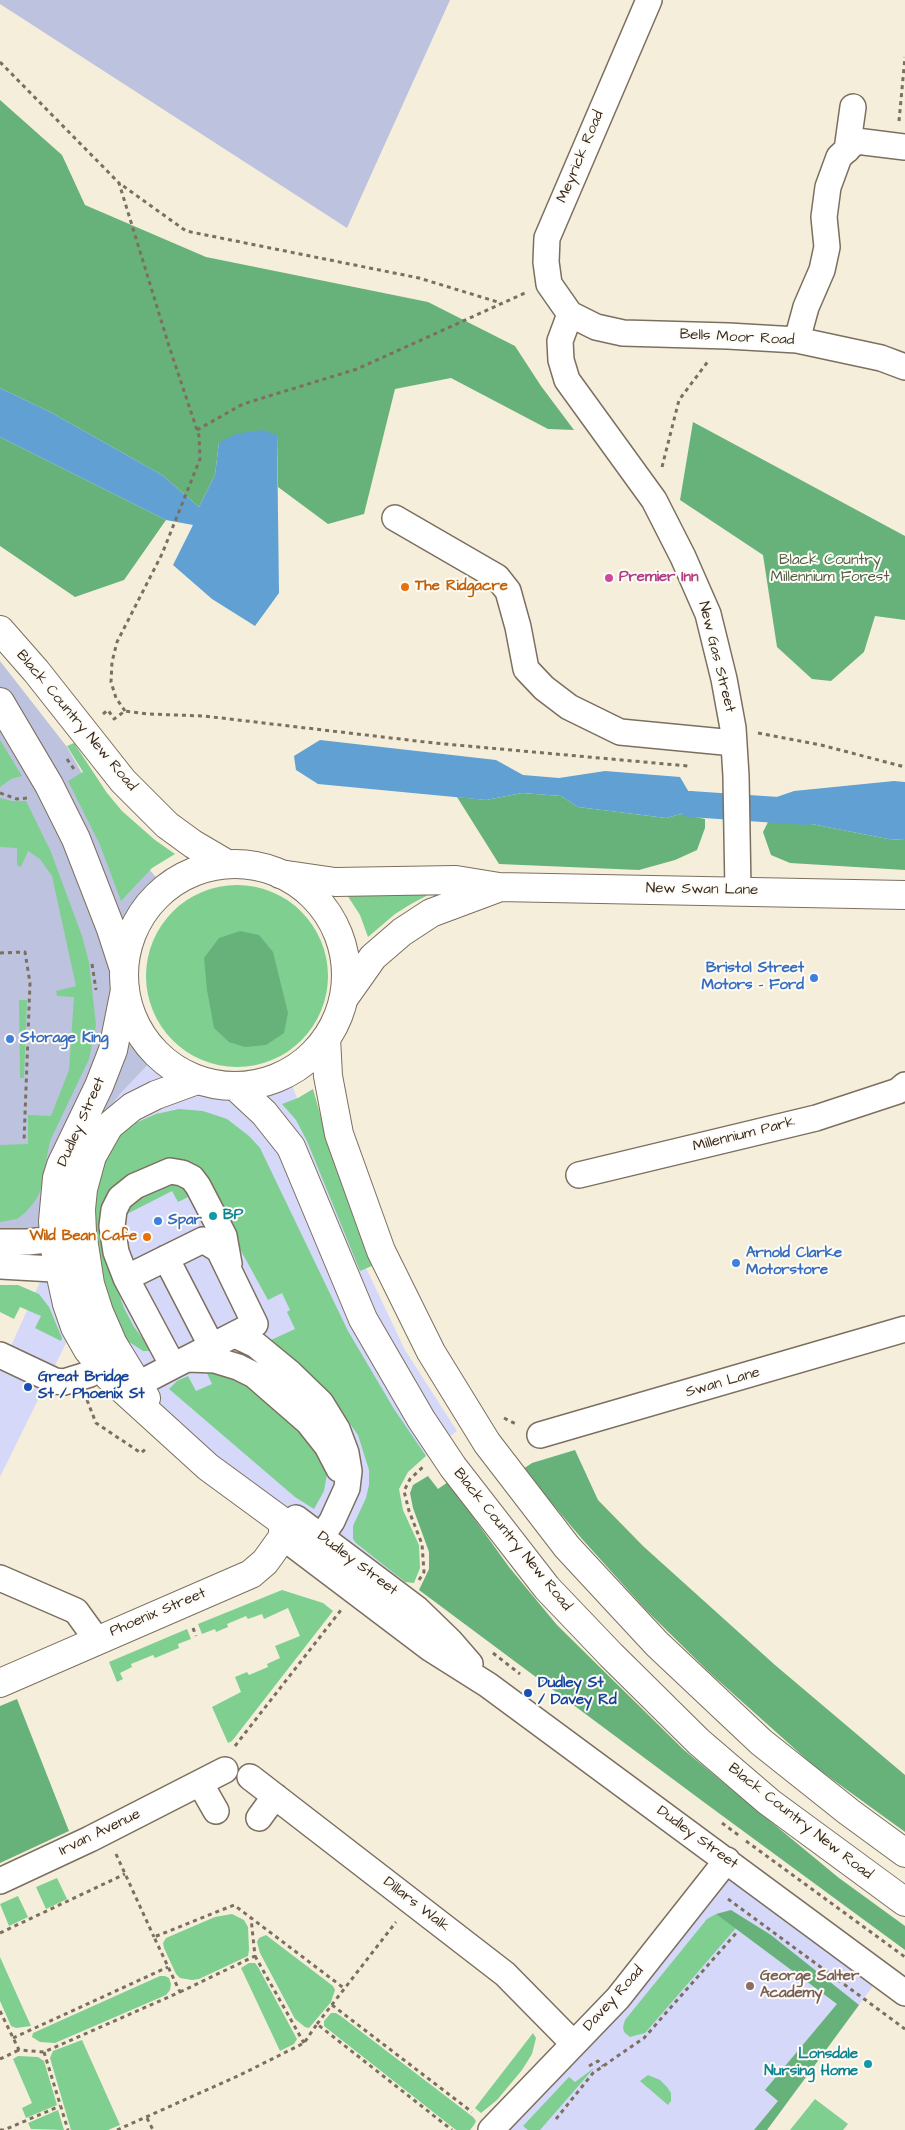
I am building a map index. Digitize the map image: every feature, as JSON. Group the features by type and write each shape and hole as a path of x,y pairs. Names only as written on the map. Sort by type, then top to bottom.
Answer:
{"main road":[{"name":"Black Country New Road","path":"0,630 36,671 123,781 168,825 193,844 227,864"},
{"path":"0,702 50,785 76,839 111,929 133,1019 147,1043 169,1064 197,1080 235,1086 256,1084 287,1073 311,1056 326,1038 337,1018 344,998 346,967 340,938 334,924 312,896 295,882 280,874 251,865 227,864"},
{"name":"Dudley Street","path":"99,1366 99,1312 68,1238 55,1197 61,1165 99,1086 113,1050 127,949 132,931 154,899 182,877 197,871 227,864"},
{"name":"New Swan Lane","path":"280,874 335,882 456,880 499,887 905,895"},
{"name":"New Swan Lane","path":"344,998 373,957 402,932 431,913 499,887"},
{"path":"326,1038 328,1076 339,1134 381,1251 431,1352 487,1443 567,1547 657,1644 761,1742 849,1812 905,1853"},
{"name":"Dudley Street","path":"197,1080 156,1095 132,1107 109,1126 90,1163 81,1209 68,1238 59,1269 76,1328 99,1366 131,1388 165,1429 208,1468 235,1499 290,1528"},
{"name":"Black Country New Road","path":"235,1086 264,1113 292,1147 363,1319 421,1419 453,1467 547,1588 611,1655 699,1742 769,1802 905,1902"},
{"name":"Phoenix Street","path":"0,1683 251,1574 265,1562 290,1528"}],"street":[{"name":"Meyrick Road","path":"570,314 549,284 546,262 547,238 649,0"},
{"path":"847,150 853,107"},
{"path":"797,340 806,308 822,270 827,247 824,217 828,187 839,157 856,141 901,146"},
{"name":"Bells Moor Road","path":"570,314 596,327 623,333 797,340 882,358 905,367"},
{"name":"New Gas Street","path":"570,314 560,341 561,360 567,380 654,500 683,557 708,614 724,679 734,735 738,891"},
{"path":"395,518 497,577 508,592 518,626 526,669 544,688 569,708 620,732 734,735"},
{"name":"Millennium Park","path":"579,1176 816,1118 898,1091 905,1085"},
{"path":"180,1363 126,1278 116,1252 112,1226 114,1210 120,1198 135,1186 170,1171 187,1176 198,1186 224,1236 230,1273 245,1329 256,1345 290,1373 321,1403 337,1429 346,1453 349,1471 347,1488 332,1521 314,1546"},
{"path":"0,1242 68,1238"},
{"path":"126,1278 203,1240 218,1250 230,1273"},
{"path":"166,1258 212,1346"},
{"path":"0,1266 59,1269"},
{"path":"131,1388 245,1329"},
{"name":"Swan Lane","path":"540,1434 905,1329"},
{"path":"0,1355 55,1381 64,1382 99,1366"},
{"path":"180,1363 215,1360 238,1367 254,1375 308,1422 327,1446 342,1478 342,1501"},
{"name":"Dudley Street","path":"290,1528 314,1546 431,1649 488,1685 905,1993"},
{"path":"0,1578 76,1611 97,1640"},
{"name":"Irvan Avenue","path":"0,1881 90,1840 225,1770"},
{"name":"Dillars Walk","path":"250,1776 505,1974 573,2043"},
{"path":"200,1783 216,1811"},
{"path":"259,1818 276,1796"},
{"name":"Davey Road","path":"483,2122 573,2043 618,1998 727,1860"}],"path":[{"path":"901,146 905,57"},
{"path":"0,62 119,184 186,231 419,278 501,303"},
{"path":"119,184 197,430 200,459 162,554 117,642 112,662 111,682 116,698 124,711 204,716 434,743 692,766"},
{"path":"197,430 243,404 358,369 501,303 549,284"},
{"path":"654,500 679,400 728,336"},
{"path":"734,735 821,746 905,767"},
{"path":"0,792 17,799 29,798"},
{"path":"0,953 25,952 30,982 24,1141"},
{"path":"92,961 97,996"},
{"path":"99,1366 96,1423 142,1453"},
{"path":"416,1585 424,1572 422,1544 408,1511 404,1491 410,1479 426,1465"},
{"path":"235,1746 343,1607"},
{"path":"489,1650 527,1680"},
{"path":"720,1822 905,1957"},
{"path":"113,1847 180,1992"},
{"path":"0,1933 125,1874"},
{"path":"725,1897 905,2029"},
{"path":"154,1937 234,1905 344,1989"},
{"path":"117,2130 147,2118 304,2043 255,1956 251,1918"},
{"name":"Dillars Walk","path":"304,2043 398,1919"},
{"path":"556,2119 593,2073 644,2038 737,1932"},
{"path":"0,2059 19,2050 44,2052 180,1992 255,1956"},
{"path":"13,2038 168,1968"},
{"path":"332,2005 483,2122"},
{"path":"0,2012 19,2050"},
{"path":"317,2024 452,2130"},
{"path":"44,2052 68,2130"},
{"path":"0,2130 60,2106"},
{"path":"147,2118 153,2130"}],"shaded area":[{"path":"0,0 450,0 347,228 0,4"},
{"path":"0,661 67,747 111,824 165,888 144,911 133,931 126,954 133,1019 138,1030 157,1055 120,1094 94,1129 76,1161 67,1192 67,1223 0,1252"},
{"path":"157,1055 183,1073 216,1084 235,1086 256,1084 287,1073 366,1268 405,1350 457,1431 419,1461 388,1477 407,1563 381,1599 70,1335 0,1477 0,1370 55,1249 67,1192 76,1161 94,1129 120,1094"},
{"name":"George Salter Academy","path":"727,1860 881,1975 767,2130 491,2130"}],"green space":[{"path":"0,100 62,155 85,205 206,257 428,302 515,346 541,386 574,430 548,429 451,378 395,389 364,514 328,524 278,487 277,435 219,442 215,475 199,507 162,475 52,413 0,388"},
{"name":"Black Country Millennium Forest","path":"693,422 905,536 905,620 875,616 864,652 831,681 812,679 777,647 763,555 680,500"},
{"path":"0,437 166,520 124,580 75,597 0,546"},
{"path":"0,740 22,776 11,779 0,787"},
{"path":"74,743 107,793 122,811 155,840 175,854 152,868 121,901 100,845 68,781 83,772 67,746"},
{"path":"522,793 561,796 578,807 666,818 681,814 705,819 705,828 697,850 675,860 639,870 499,864 457,797 486,800"},
{"path":"0,798 12,801 26,801 51,852 82,936 89,962 96,1025 89,1059 50,1141 40,1192 26,1212 17,1219 0,1222 0,1145 28,1144 28,1115 51,1116 69,1070 74,997 57,996 56,991 76,986 52,876 40,859 28,851 21,867 17,865 17,848 0,847"},
{"path":"771,816 888,839 905,840 905,870 790,863 771,855 763,832"},
{"path":"246,885 272,892 288,900 307,918 321,941 328,967 328,985 321,1011 313,1027 295,1046 288,1052 263,1063 246,1067 228,1067 202,1060 186,1052 161,1027 153,1011 148,994 146,967 153,941 161,925 186,900 202,892 219,887"},
{"path":"447,890 428,895 411,904 395,914 368,937 360,915 347,895"},
{"path":"240,931 259,935 273,952 288,1013 284,1033 266,1045 245,1047 229,1042 214,1028 207,990 204,958 219,938"},
{"path":"19,1000 27,1000 24,1078 20,1078"},
{"path":"313,1089 332,1157 374,1265 360,1271 307,1141 296,1120 282,1104 298,1098"},
{"path":"179,1109 203,1111 227,1119 249,1136 260,1148 348,1331 394,1409 426,1456 408,1472 399,1489 403,1510 419,1545 420,1568 414,1583 405,1582 353,1539 353,1526 366,1498 369,1485 369,1470 358,1435 339,1408 271,1340 295,1329 287,1312 290,1310 282,1293 268,1300 201,1178 118,1187 110,1269 124,1308 134,1327 152,1351 143,1351 120,1336 109,1313 90,1222 105,1151 122,1132 133,1124 156,1114"},
{"path":"170,1177 192,1195 178,1202 172,1191 125,1215 124,1205"},
{"path":"0,1285 18,1285 39,1294 49,1307 62,1338 61,1341 35,1328 41,1316 20,1307 14,1319 0,1312"},
{"path":"206,1371 244,1380 303,1430 325,1465 327,1474 324,1491 314,1509 295,1497 169,1389 177,1381 188,1376 196,1391 212,1384"},
{"path":"575,1450 598,1500 643,1546 775,1665 905,1775 905,1832 814,1766 710,1673 646,1610 582,1539 523,1469 532,1463"},
{"path":"428,1476 438,1489 448,1482 509,1567 557,1625 684,1750 839,1878 905,1926 905,1950 419,1590 429,1569 429,1552 413,1508 410,1493 413,1485"},
{"path":"282,1590 323,1603 333,1611 232,1741 228,1743 212,1707 241,1692 235,1677 247,1672 249,1675 268,1667 267,1664 280,1658 275,1646 300,1636 288,1608 264,1619 262,1614 248,1619 246,1616 227,1624 228,1627 216,1632 215,1629 202,1634 198,1624"},
{"path":"187,1629 191,1639 178,1644 179,1648 155,1658 153,1655 131,1664 132,1667 120,1673 123,1679 117,1682 109,1662"},
{"path":"17,1699 69,1831 0,1863 0,1706"},
{"path":"57,1878 67,1899 46,1909 36,1887"},
{"path":"18,1896 28,1917 9,1926 0,1904"},
{"path":"731,1910 771,1935 859,2005 767,2130 754,2130 778,2101 765,2090 837,2004 716,1914"},
{"path":"232,1914 244,1920 248,1927 248,1956 199,1979 180,1978 176,1974 164,1948 163,1943 166,1938 215,1917"},
{"path":"716,1914 736,1928 645,2033 630,2037 624,2032 625,2020 707,1919"},
{"path":"266,1935 333,1986 335,1990 331,2002 309,2028 295,2019 260,1953 257,1942 259,1938"},
{"path":"0,1957 31,2026 16,2028 11,2026 0,2001"},
{"path":"249,1963 255,1963 258,1967 297,2039 294,2044 280,2051 241,1968"},
{"path":"160,1976 169,1978 171,1984 170,1990 166,1995 55,2043 40,2042 32,2037 33,2033"},
{"path":"331,2013 336,2013 342,2017 473,2117 476,2121 470,2130 456,2130 324,2026 324,2021"},
{"path":"533,2033 536,2038 532,2054 522,2070 497,2100 481,2113 475,2108"},
{"path":"82,2040 120,2125 108,2130 71,2130 50,2058 53,2051"},
{"path":"18,2056 38,2057 44,2061 57,2105 26,2118 22,2108 32,2103 13,2059"},
{"path":"594,2068 540,2130 528,2130 523,2126 569,2077 575,2082"},
{"path":"648,2075 660,2080 671,2093 671,2101 668,2105 640,2081"},
{"path":"815,2099 848,2124 843,2130 790,2130"},
{"path":"58,2110 64,2130 31,2129 28,2123"}],"water":[{"path":"0,388 52,413 162,475 199,507 215,475 219,442 236,434 262,430 277,435 279,593 255,626 212,599 173,565 193,525 166,520 0,437"},
{"path":"320,740 496,760 523,775 559,778 605,771 680,777 690,794 681,814 666,818 578,807 561,796 522,793 486,800 318,784 296,770 294,756"},
{"path":"894,781 905,782 905,840 888,839 771,816 768,800 794,791"}],"waterway":[{"path":"690,804 807,812"}],"place":[{"name":"Premier Inn","path":"609,578"},
{"name":"The Ridgacre","path":"405,587"},
{"name":"Bristol Street Motors - Ford","path":"814,978"},
{"name":"Storage King","path":"10,1039"},
{"name":"BP","path":"213,1216"},
{"name":"Spar","path":"158,1221"},
{"name":"Wild Bean Cafe","path":"147,1237"},
{"name":"Arnold Clarke Motorstore","path":"736,1263"},
{"name":"Great Bridge St / Phoenix St","path":"28,1387"},
{"name":"Dudley St / Davey Rd","path":"528,1693"},
{"name":"George Salter Academy","path":"750,1986"},
{"name":"Lonsdale Nursing Home","path":"868,2064"}]}
